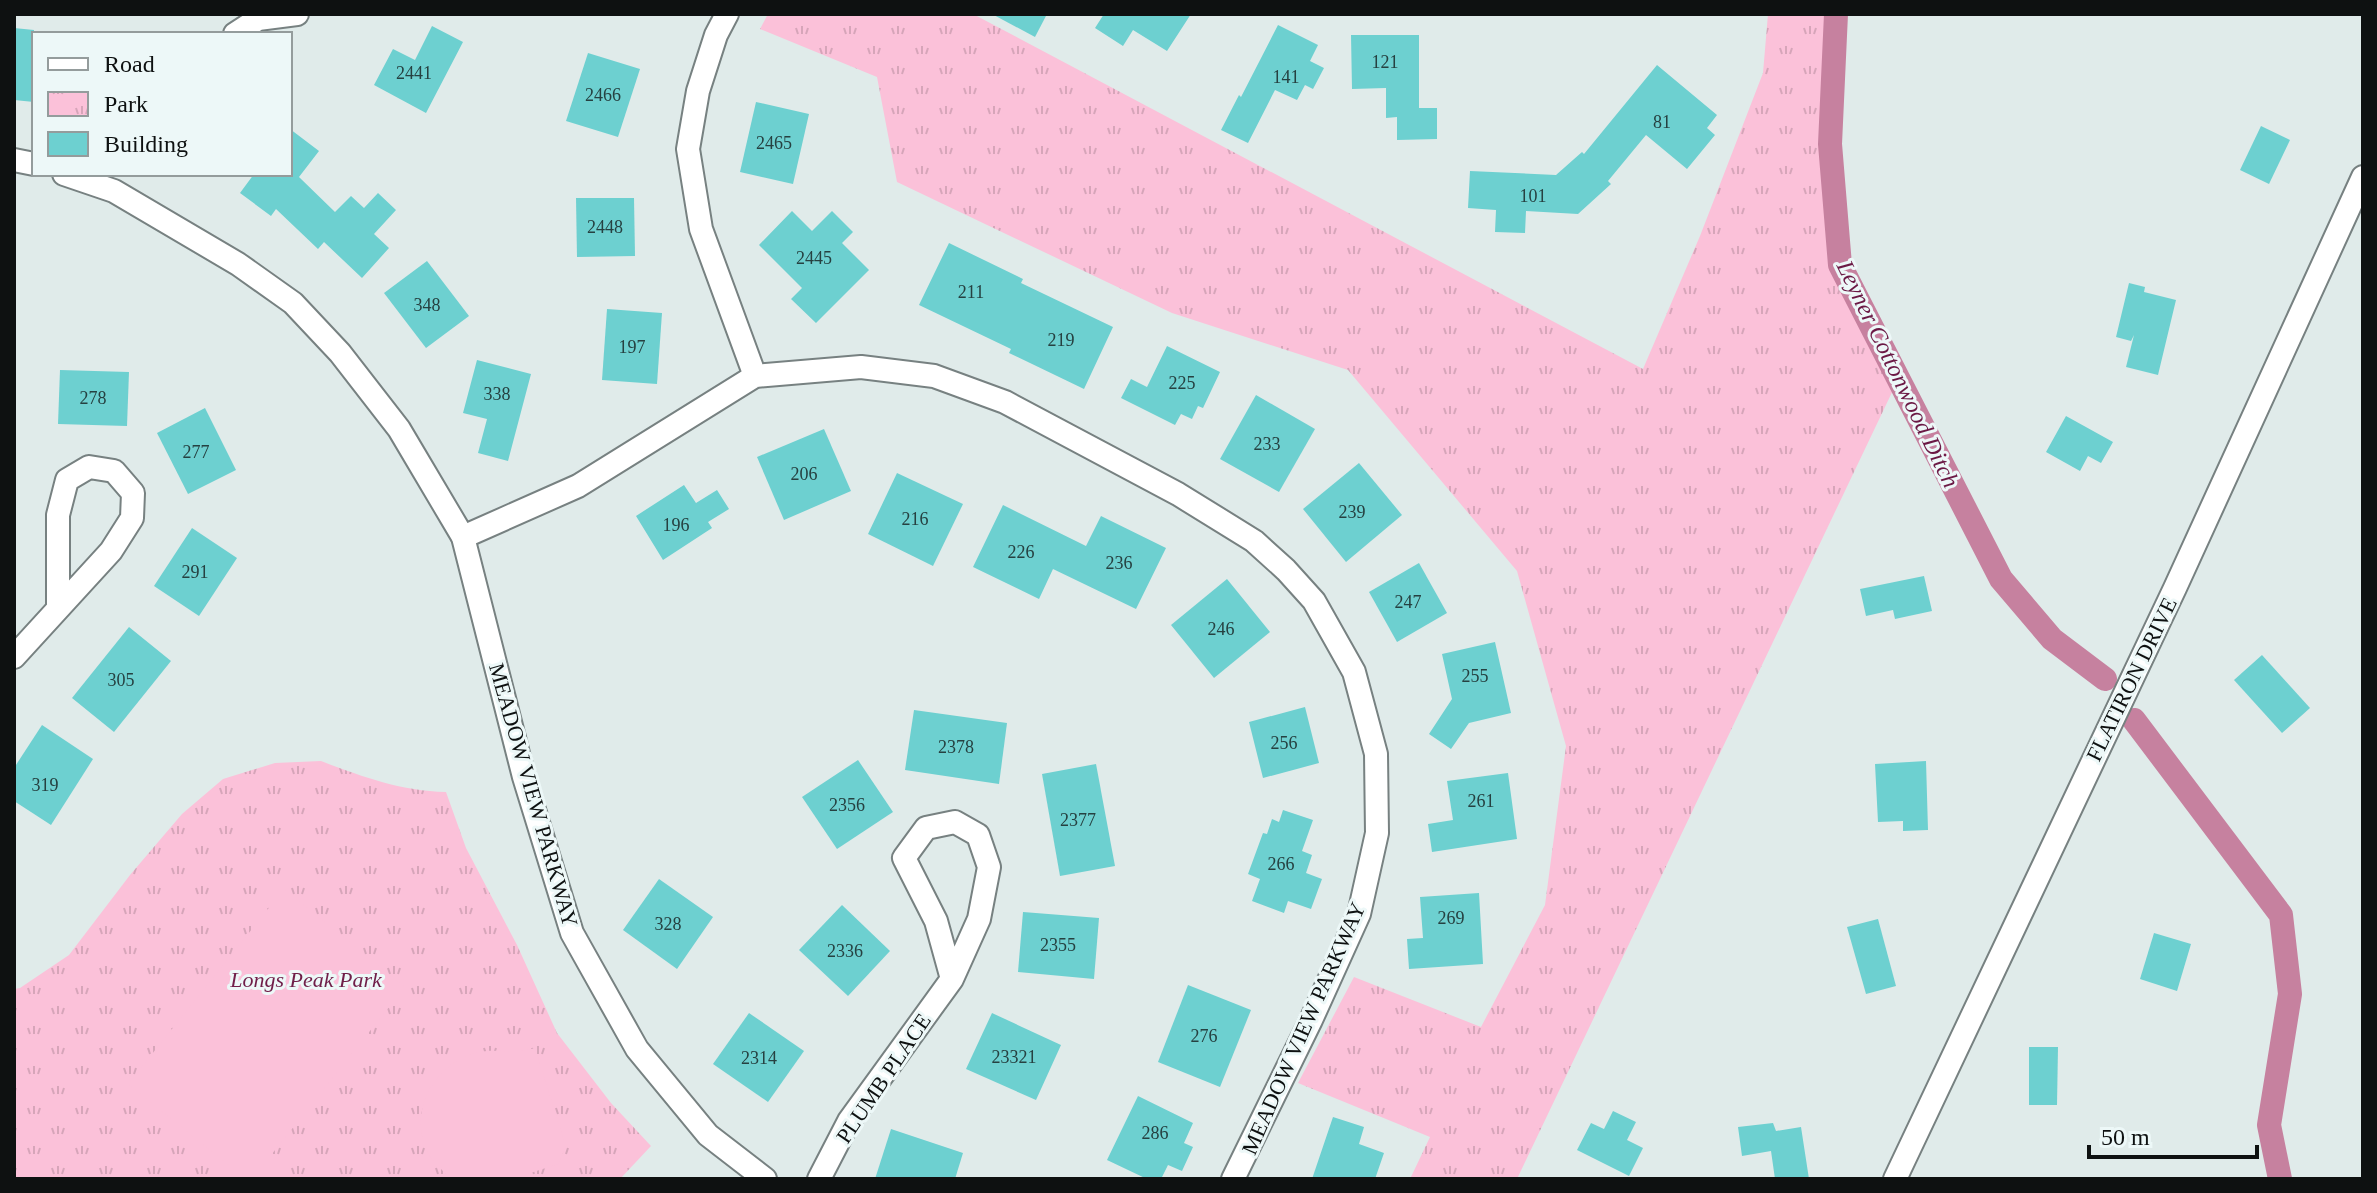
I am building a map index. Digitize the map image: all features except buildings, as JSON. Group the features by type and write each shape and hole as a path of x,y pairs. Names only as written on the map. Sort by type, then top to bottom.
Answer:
{"street":[{"path":"238,32 259,16 297,14"},
{"path":"727,14 716,35 698,91 688,149 701,229 755,376"},
{"name":"MEADOW VIEW PARKWAY","path":"78,176 118,182 293,303 340,353 399,429 463,537 524,777 572,933 637,1049 708,1135 765,1179"},
{"name":"FLATIRON DRIVE","path":"1895,1179 2362,186"},
{"name":"MEADOW VIEW PARKWAY","path":"463,537 578,486 755,376 861,367 934,376 1005,402 1218,516 1254,541 1314,601 1354,672 1376,754 1377,833 1359,914 1305,1034 1233,1179"},
{"path":"14,657 111,551 132,518 133,493 114,471 89,467 67,480 58,515 58,608"},
{"name":"PLUMB PLACE","path":"819,1179 849,1121 952,979 979,919 989,867 978,835 955,822 926,828 904,858 936,921 952,979"}],"green space":[{"path":"768,14 973,14 1643,369 1700,236 1763,73 1768,14 1832,14 1827,85 1834,248 1844,286 1895,386 1517,1179 1410,1179 1430,1137 1298,1083 1354,977 1481,1027 1545,905 1566,746 1517,571 1348,370 1172,313 897,182 877,77 760,29"},
{"name":"Longs Peak Park","path":"321,761 398,786 446,792 466,848 517,945 557,1033 611,1103 651,1146 620,1179 14,1179 14,989 69,955 130,875 182,814 223,779 275,763"},
{"path":"284,889 405,987 252,1179 246,1179 128,1084"},
{"path":"535,1048 566,1147 558,1164 512,1179 449,1179 429,1155 421,1123 428,1092 437,1078 449,1066 479,1052"}],"waterway":[{"name":"Leyner Cottonwood Ditch","path":"1836,14 1830,144 1840,265 2001,579 2052,639 2105,679"},
{"name":"Leyner Cottonwood Ditch","path":"2134,720 2281,915 2290,994 2269,1125 2280,1179"}]}
